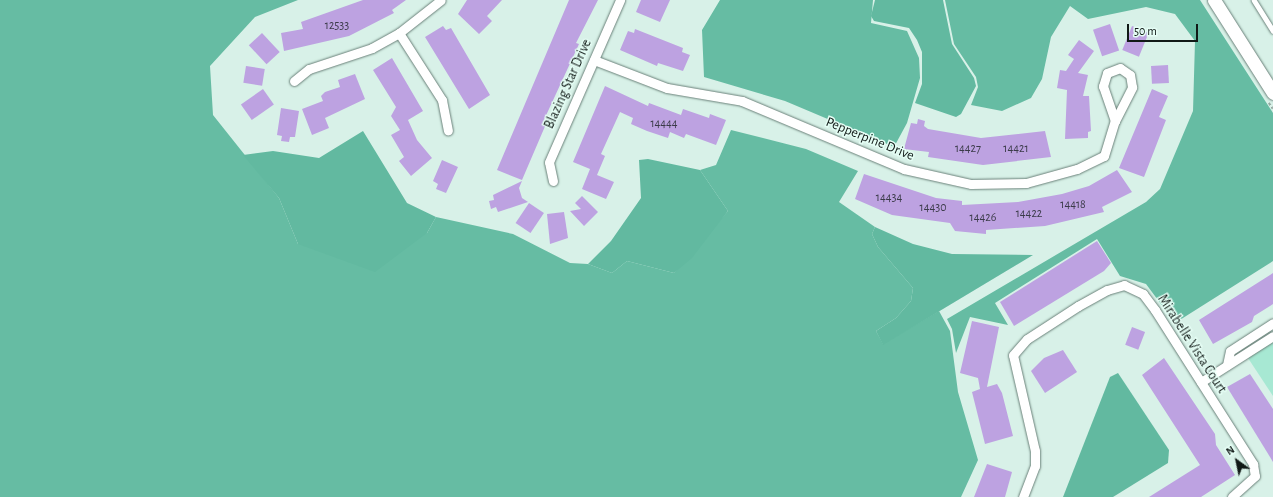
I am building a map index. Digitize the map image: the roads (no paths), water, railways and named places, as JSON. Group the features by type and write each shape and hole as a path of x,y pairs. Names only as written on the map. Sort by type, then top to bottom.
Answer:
{"street":[{"path":"294,81 309,69 372,48 399,33 441,0"},
{"name":"Blazing Star Drive","path":"553,181 549,162 620,0"},
{"path":"1214,0 1273,93"},
{"path":"399,33 442,100 448,130"},
{"name":"Pepperpine Drive","path":"594,60 667,88 742,101 904,169 971,184 1026,182 1096,162 1109,147 1115,121 1132,87 1130,75 1120,68 1107,73 1102,86 1115,121"},
{"name":"Mirabelle Vista Court","path":"1023,497 1035,466 1035,451 1012,355 1042,329 1107,290 1124,286 1142,294 1155,310 1254,464 1255,476 1232,497"},
{"path":"1227,365 1230,351 1273,323"},
{"path":"1201,382 1273,336"}],"lane":[{"path":"1254,0 1273,31"}]}
